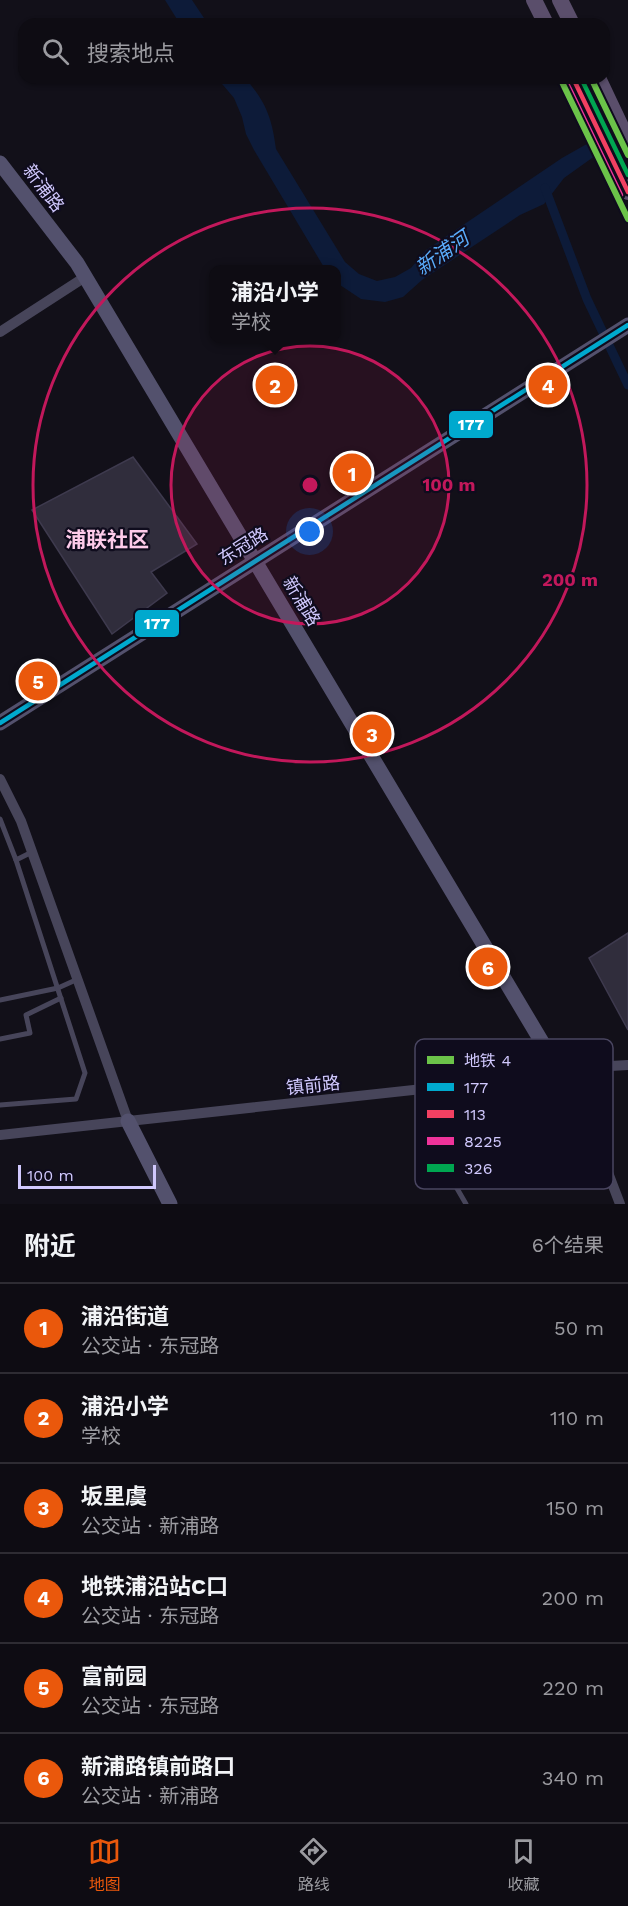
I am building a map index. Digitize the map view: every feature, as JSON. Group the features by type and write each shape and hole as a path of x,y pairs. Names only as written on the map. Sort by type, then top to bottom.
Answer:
{"main road":[{"path":"534,0 543,18"},
{"path":"560,0 569,18"},
{"path":"576,84 628,192"},
{"path":"601,84 628,141"}],"street":[{"name":"新浦路","path":"0,163 77,263 540,1039"},
{"path":"0,332 85,277"},
{"name":"东冠路","path":"0,723 628,325"},
{"path":"0,779 21,820 128,1121 170,1204"},
{"name":"镇前路","path":"613,1066 628,1065"},
{"name":"镇前路","path":"0,1135 415,1090"},
{"path":"613,1184 621,1204"}],"lane":[{"path":"0,819 16,860 85,1073 76,1099 0,1105"},
{"path":"16,860 32,852"},
{"path":"0,1000 58,988 78,979"},
{"path":"0,1040 30,1033 26,1015 61,998"},
{"path":"457,1189 466,1204"}],"water":[{"path":"165,0 192,0 204,18 176,18"},
{"path":"222,84 250,84 267,111 276,149 345,262 359,274 377,281 395,277 411,268 426,250 562,158 585,145 628,130 628,144 592,158 564,178 544,204 520,215 422,280 403,297 385,302 361,299 341,286 341,265 323,265 254,150 234,98"}],"building":[{"path":"133,457 197,544 151,572 167,593 112,634 32,510"},
{"path":"628,933 628,1030 589,958"}],"waterway":[{"name":"新浦河","path":"545,188 587,299 628,385"}],"metro line":[{"name":"4","path":"563,84 628,219"},
{"name":"4","path":"594,84 628,155"}],"transit line":[{"name":"8225","path":"567,84 621,195"},
{"name":"113","path":"576,84 628,192"},
{"name":"326","path":"584,84 628,175"},
{"name":"177","path":"0,723 628,325"}],"place":[{"name":"浦沿小学","path":"275,385"},
{"name":"地铁浦沿站C口","path":"548,385"},
{"name":"浦沿街道","path":"352,473"},
{"name":"富前园","path":"38,681"},
{"name":"坂里虞","path":"372,734"},
{"name":"新浦路镇前路口","path":"488,967"}],"district":[{"name":"浦联社区","path":"107,539"}]}
